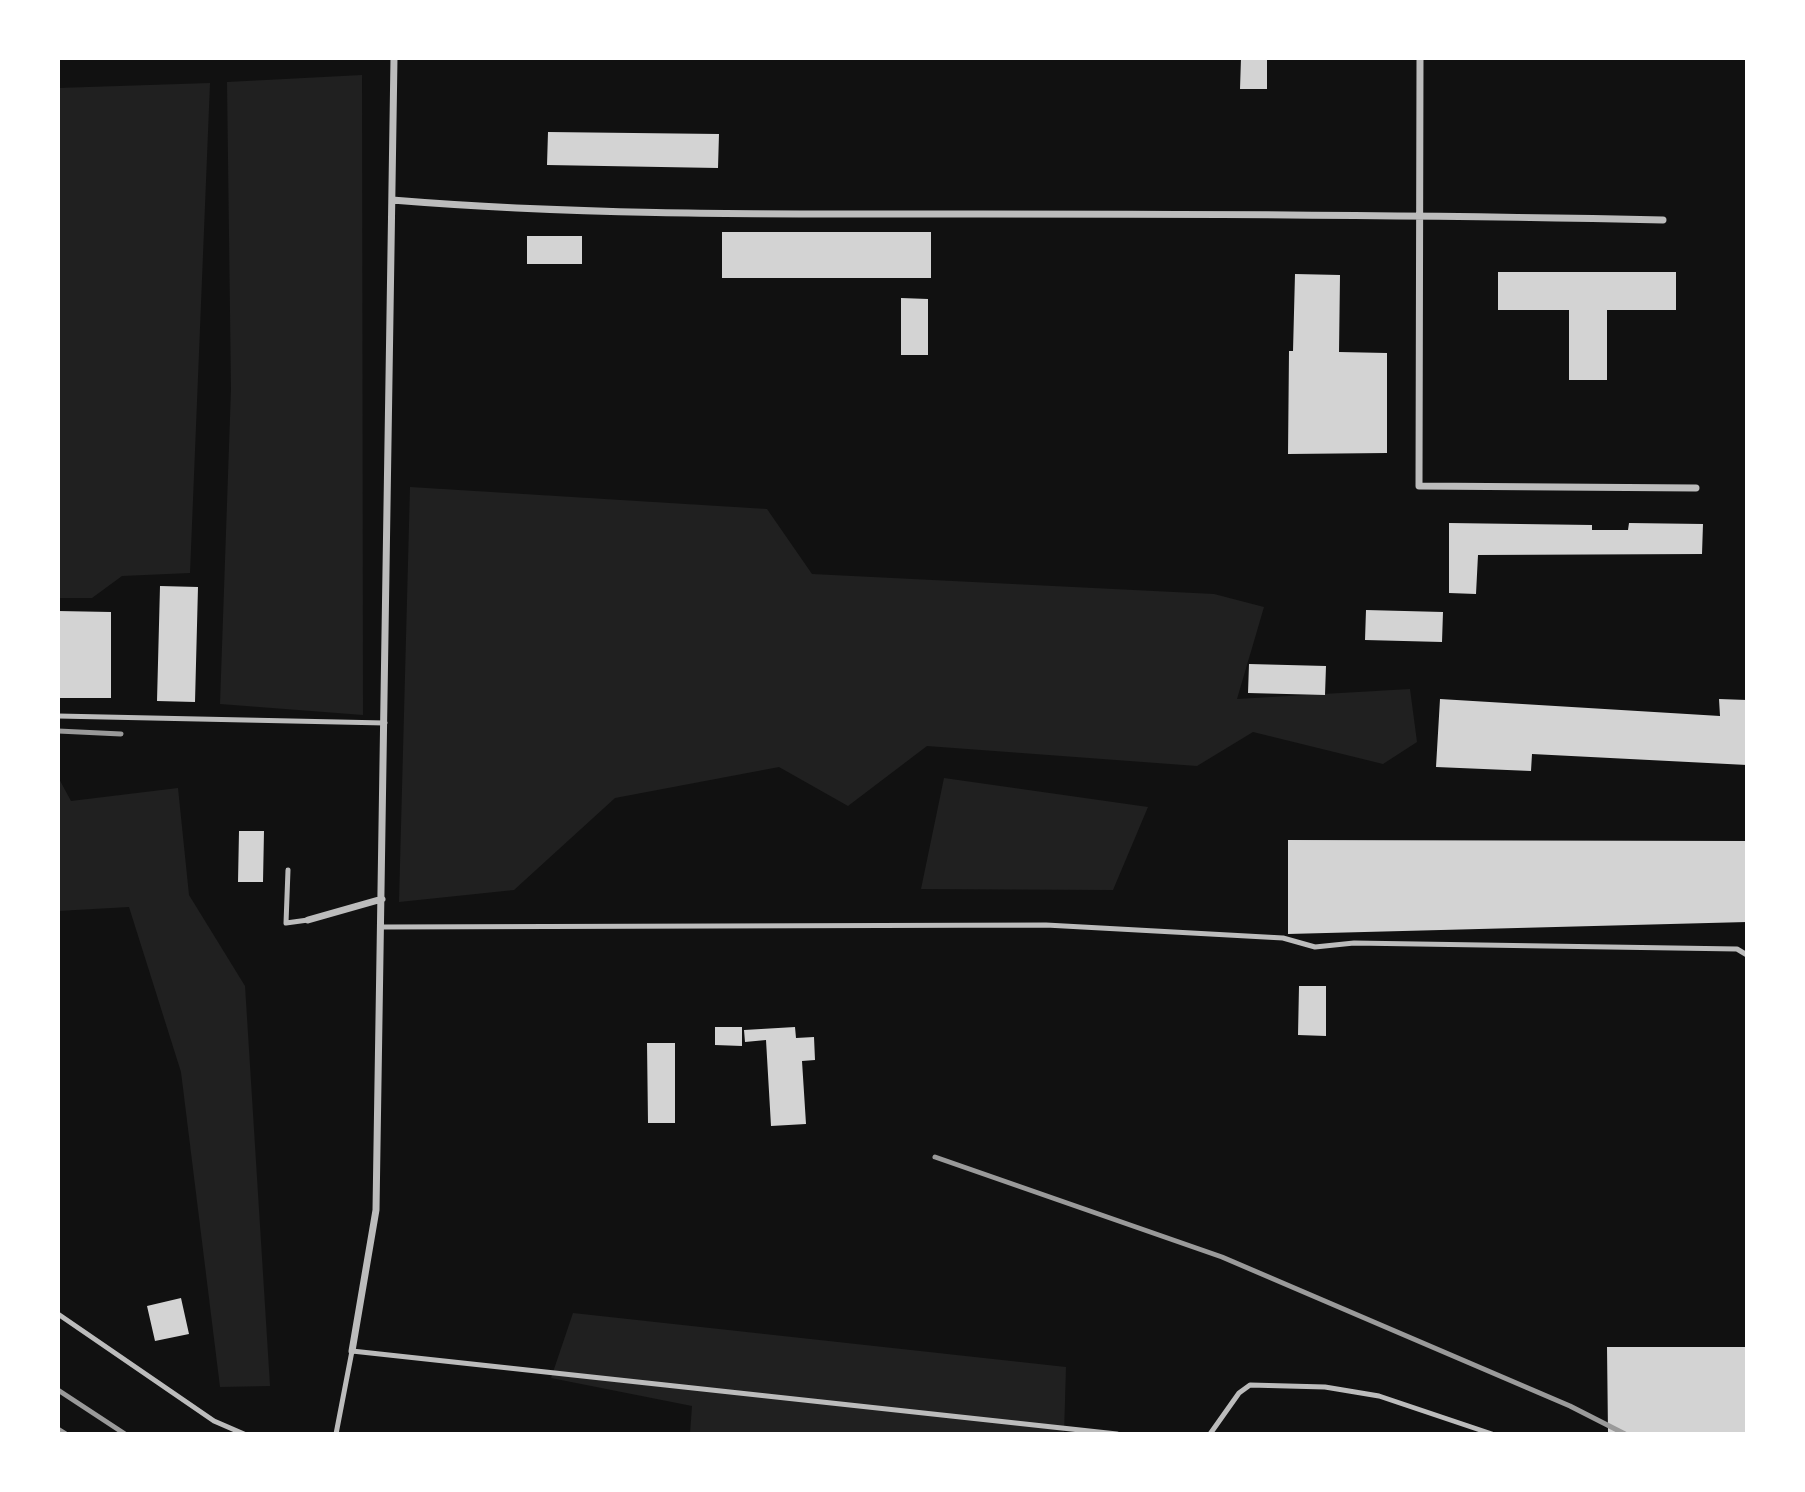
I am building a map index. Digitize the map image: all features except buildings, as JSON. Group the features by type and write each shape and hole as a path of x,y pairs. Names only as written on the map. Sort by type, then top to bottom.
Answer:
{"street":[{"path":"352,1351 376,1210 383,927 394,58"},
{"path":"1420,58 1419,486 1696,488"},
{"path":"392,200 517,210 704,214 1418,215 1663,220"},
{"path":"308,920 382,899"}],"lane":[{"path":"58,716 385,723"},
{"path":"288,870 286,923 308,920"},
{"path":"383,927 1046,925 1283,938 1315,947 1354,943 1737,949 1747,955"},
{"path":"58,1314 214,1421 244,1434"},
{"path":"336,1434 352,1351 1117,1434"},
{"path":"1210,1434 1239,1393 1250,1385 1325,1387 1379,1396 1492,1434"}],"shaded area":[{"path":"362,75 363,715 220,704 231,389 227,82"},
{"path":"210,83 190,573 122,576 92,598 58,598 58,88"},
{"path":"410,487 767,509 812,574 1214,594 1264,607 1237,699 1410,689 1417,742 1383,764 1253,732 1197,766 927,746 848,806 779,767 615,798 514,890 399,902"},
{"path":"58,777 71,801 178,788 189,895 245,986 270,1386 220,1387 181,1072 129,907 58,911"},
{"path":"944,778 1148,807 1113,890 921,889"},
{"path":"573,1313 1066,1367 1064,1434 690,1434 692,1406 551,1378"}],"railway":[{"path":"58,731 121,734"},
{"path":"935,1157 1222,1257 1570,1406 1625,1434"},
{"path":"58,1390 125,1434"},
{"path":"58,1429 66,1434"}]}
